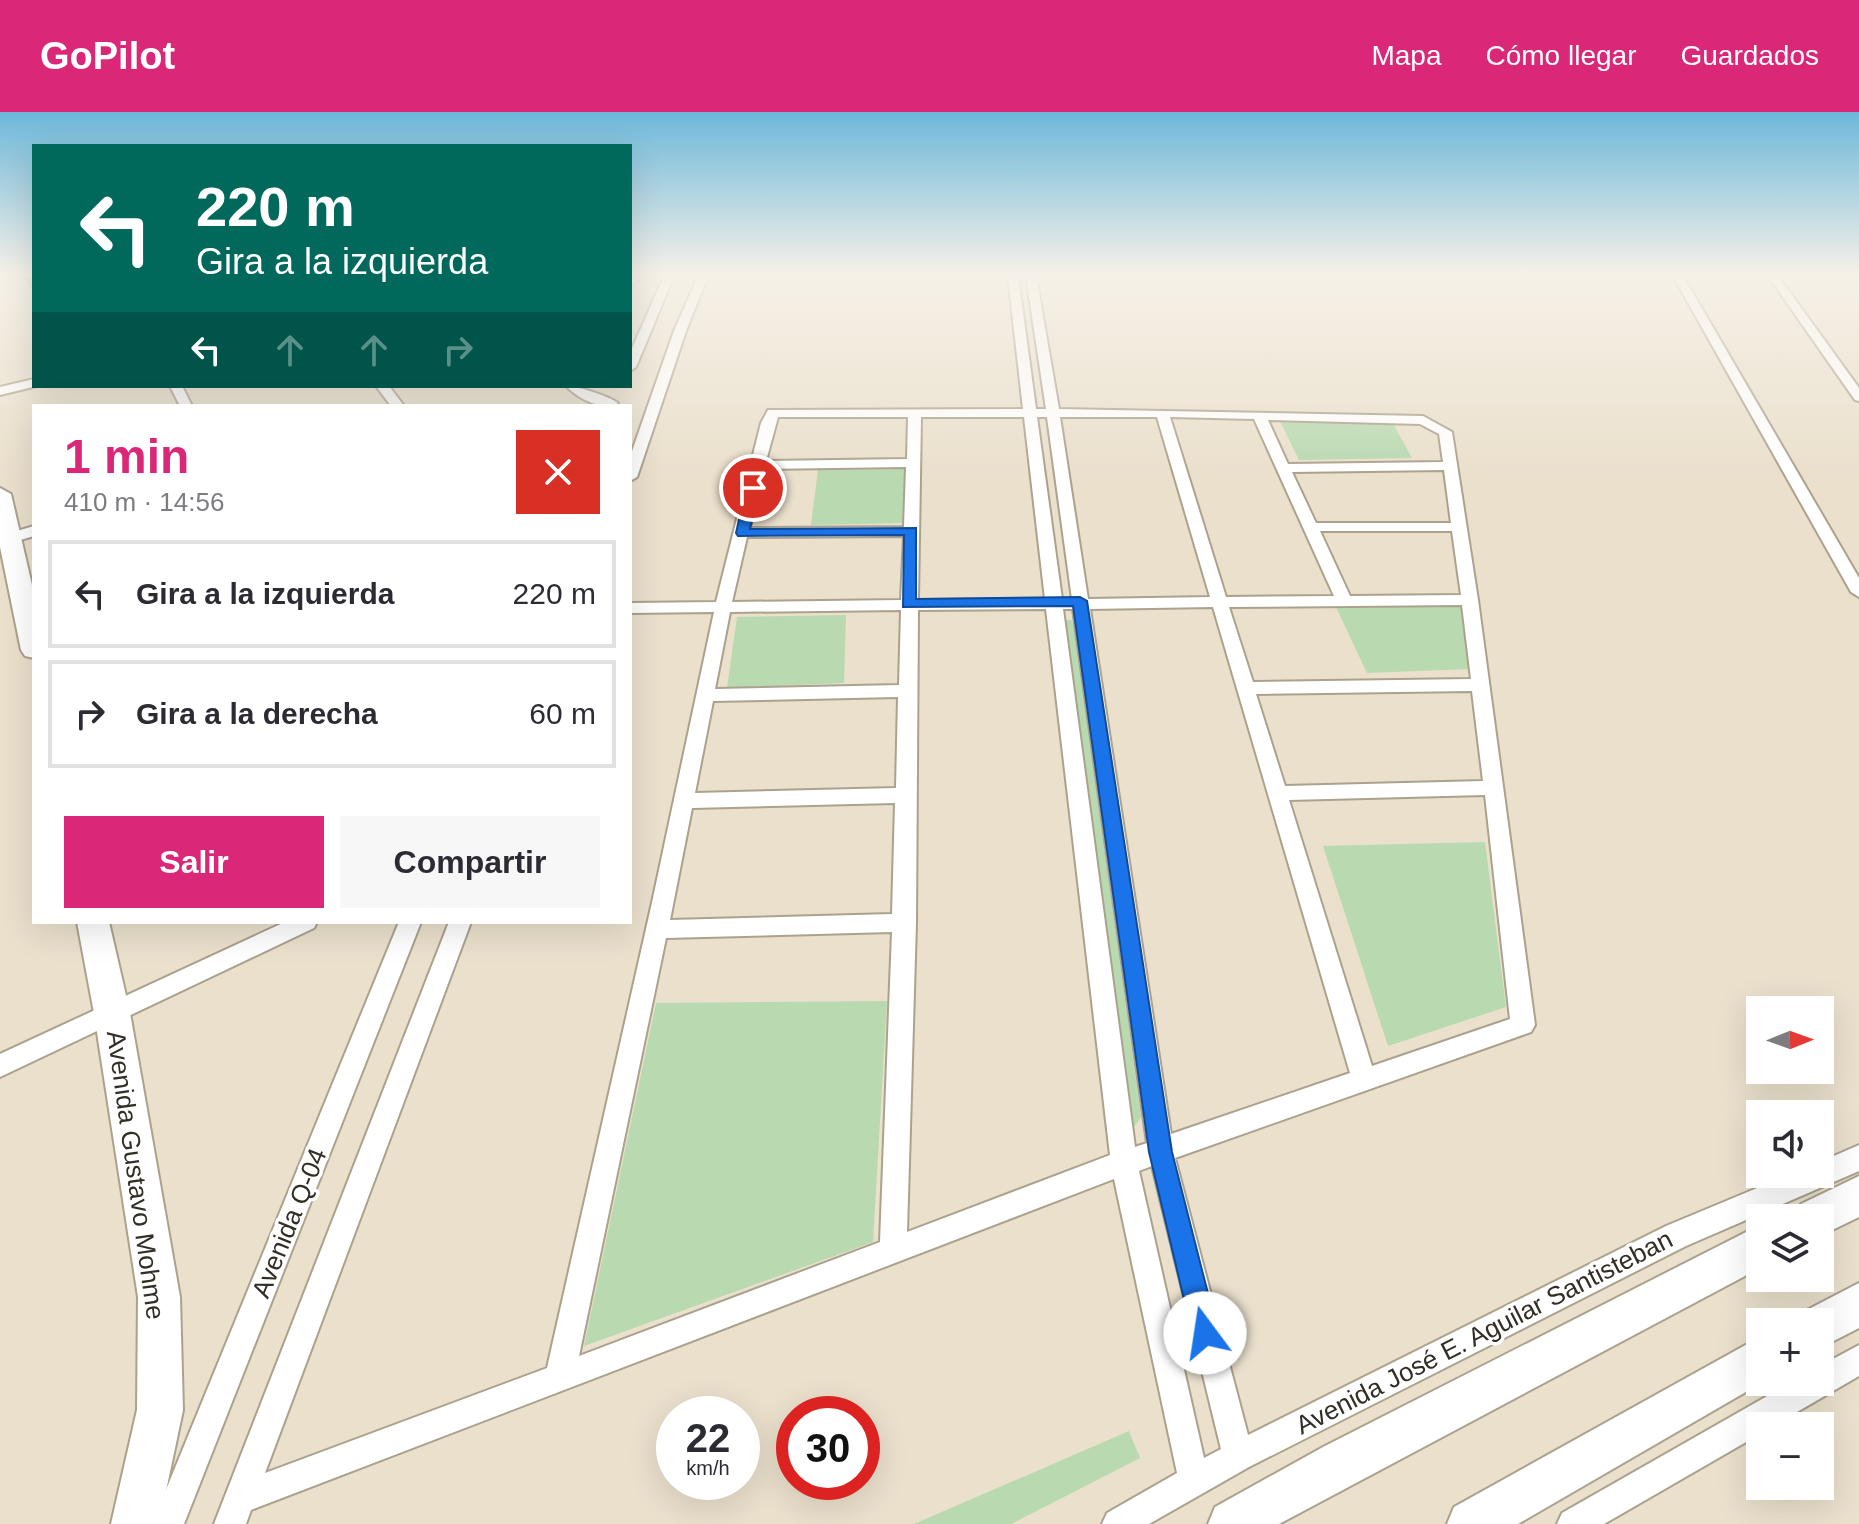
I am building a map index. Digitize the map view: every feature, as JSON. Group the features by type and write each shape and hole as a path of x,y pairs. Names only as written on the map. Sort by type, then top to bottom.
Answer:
{"street":[{"path":"632,362 641,342"},
{"path":"632,472 677,342"},
{"path":"1034,342 1053,413 1161,1152 1238,1456"},
{"path":"1039,342 1041,363 1030,413 1124,1163 1194,1481"},
{"path":"1716,342 1859,592"},
{"path":"1820,342 1859,397"},
{"path":"0,391 32,383"},
{"path":"384,388 396,404"},
{"path":"578,388 597,401 613,400"},
{"path":"893,1250 905,923 908,604 915,412"},
{"path":"234,1512 559,1378 893,1250 1124,1163 1523,1025 1470,600 1445,432 1423,420 1259,415 773,413 723,606 658,929 559,1378"},
{"path":"1162,413 1365,1081"},
{"path":"1259,415 1344,600"},
{"path":"758,465 913,463"},
{"path":"1283,468 1450,466"},
{"path":"0,494 5,540 32,642"},
{"path":"1310,527 1460,527"},
{"path":"743,533 911,531"},
{"path":"5,540 32,532"},
{"path":"632,608 1080,601 1470,600"},
{"path":"1246,688 1481,685"},
{"path":"707,695 909,691"},
{"path":"1277,793 1494,788"},
{"path":"685,801 907,795"},
{"path":"658,929 905,923"},
{"name":"Avenida Gustavo Mohme","path":"93,924 112,1013 159,1297 160,1410 135,1524"},
{"path":"0,1066 302,924"},
{"name":"Avenida Q-04","path":"168,1524 409,924"},
{"path":"234,1512 459,924"},
{"name":"Avenida José E. Aguilar Santisteban","path":"1118,1524 1238,1456 1676,1236 1859,1158"},
{"path":"1834,1208 1859,1196"},
{"path":"1232,1524 1354,1456 1746,1253"},
{"path":"1834,1318 1859,1304"},
{"path":"1573,1524 1859,1360"},
{"path":"1471,1524 1746,1367"}],"green space":[{"path":"1279,419 1391,420 1412,458 1299,460"},
{"path":"904,469 909,473 904,523 811,525 818,470"},
{"path":"1335,605 1465,607 1470,669 1367,673"},
{"path":"846,615 844,683 727,688 737,617"},
{"path":"1066,620 1071,620 1074,625 1141,1117 1134,1127 1127,1126"},
{"path":"1485,842 1506,1007 1388,1046 1323,846"},
{"path":"887,1001 873,1242 584,1346 656,1003"},
{"path":"1129,1431 1140,1458 1011,1524 914,1524"}],"route":[{"path":"753,488 743,533 911,531 908,604 1080,601 1161,1152 1205,1333"}]}
